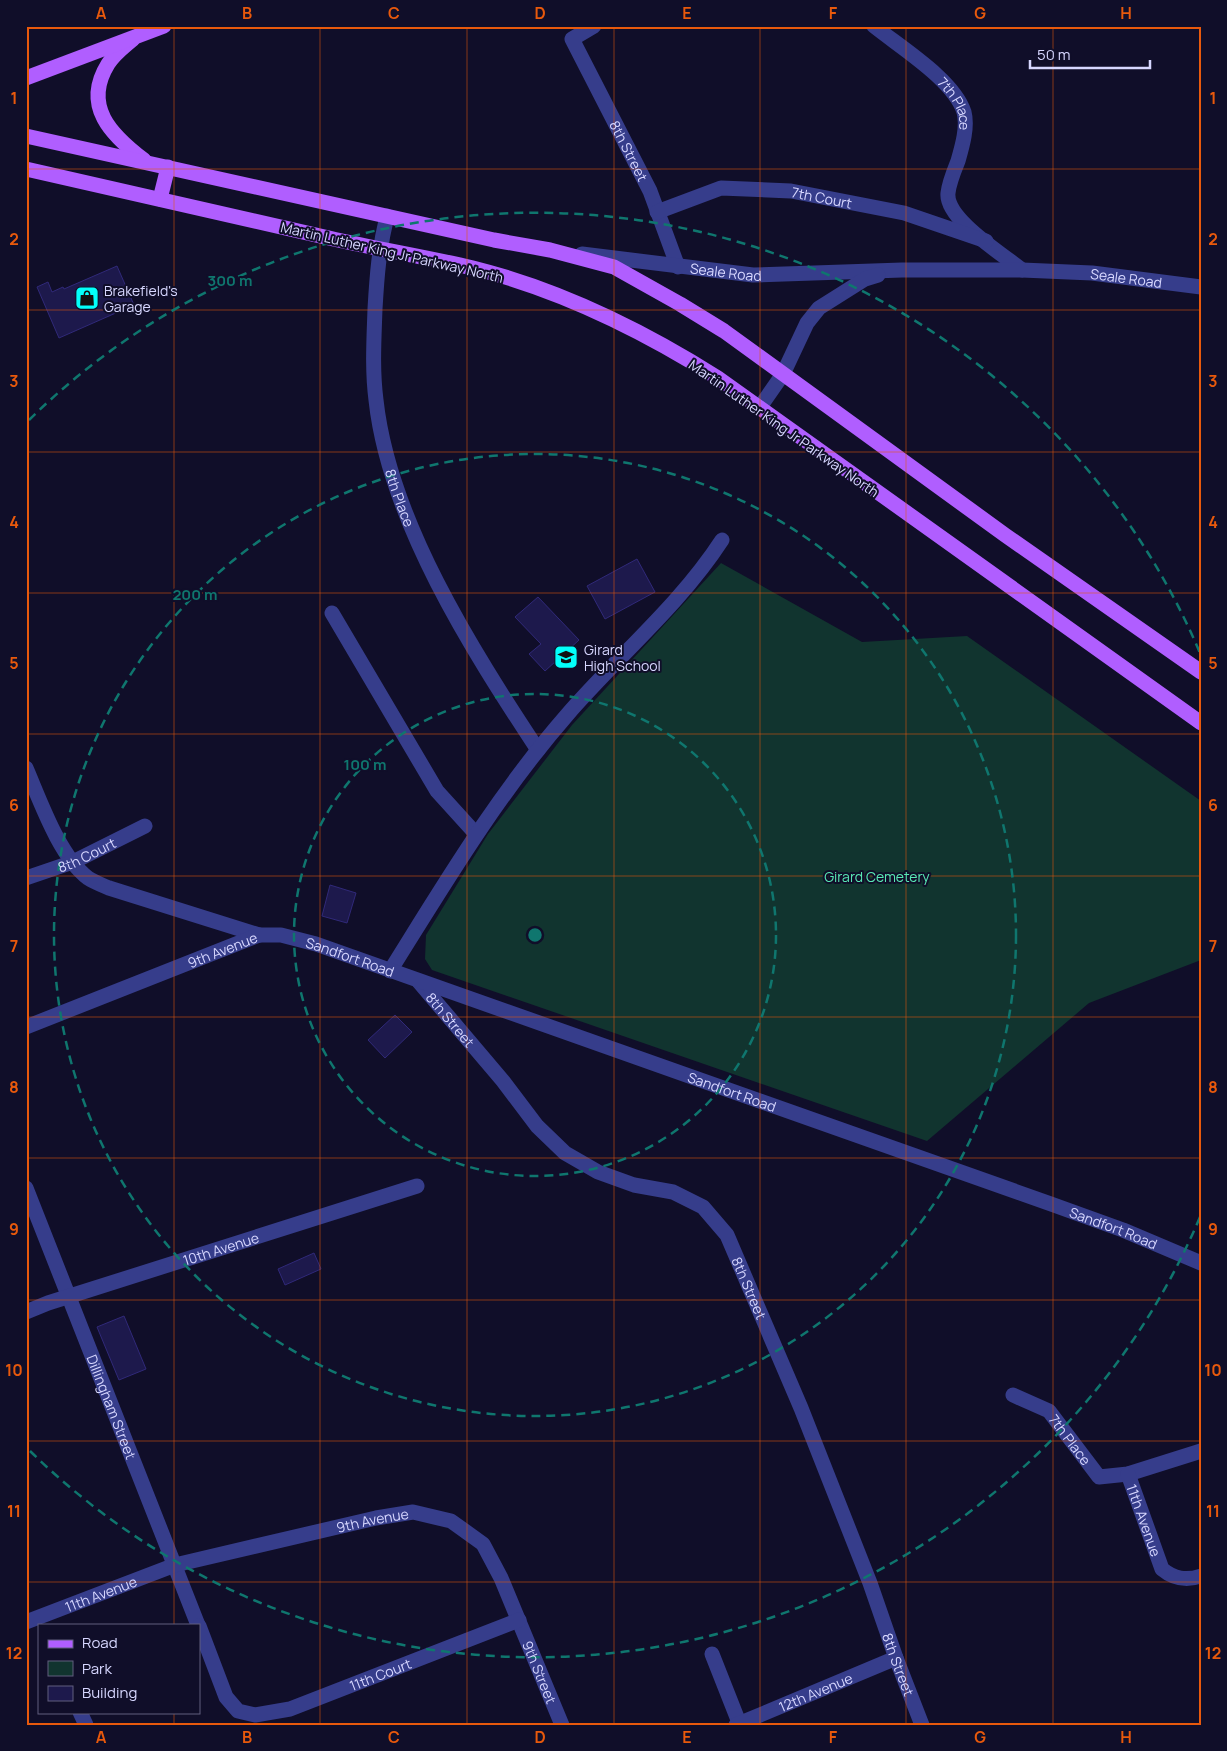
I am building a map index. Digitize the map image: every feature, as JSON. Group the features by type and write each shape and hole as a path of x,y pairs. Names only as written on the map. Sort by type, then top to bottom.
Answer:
{"main road":[{"path":"26,78 164,26"},
{"path":"133,39 108,63 97,91 100,114 120,142 147,162"},
{"path":"26,136 494,240 550,250 614,267 724,331 1005,535 1201,672"},
{"path":"160,199 168,167"},
{"name":"Martin Luther King Jr Parkway North","path":"26,169 378,250 474,268 580,304 648,336 681,355 760,407 849,474 1201,723"}],"street":[{"name":"8th Street","path":"594,26 572,39 650,191 678,267"},
{"name":"7th Place","path":"874,26 930,71 956,97 964,113 963,145 947,194 950,206 961,222 1022,270"},
{"name":"7th Court","path":"658,212 721,188 791,191 904,213 986,241"},
{"name":"8th Place","path":"388,216 378,250 372,363 379,420 392,475 405,510 454,613 481,663 538,750"},
{"name":"Seale Road","path":"550,250 753,275 902,270 1022,270 1092,273 1201,286"},
{"name":"Seale Road","path":"760,407 783,374 807,323 819,308 865,279 902,270"},
{"path":"390,971 476,834 538,750 604,674 684,593 722,540"},
{"path":"332,613 437,792 476,834"},
{"path":"26,768 45,812 73,862"},
{"name":"8th Court","path":"26,878 73,862 145,826"},
{"name":"9th Avenue","path":"73,862 88,878 109,888 259,935"},
{"name":"9th Avenue","path":"26,1027 259,935"},
{"name":"Sandfort Road","path":"259,935 282,935 316,944 1051,1204 1123,1230 1201,1263"},
{"name":"8th Street","path":"418,981 503,1081 537,1126 565,1153 598,1172 634,1185 673,1192 703,1207 727,1235 808,1426 870,1583 922,1725"},
{"name":"10th Avenue","path":"26,1312 48,1303 417,1186"},
{"name":"Dillingham Street","path":"26,1188 199,1624"},
{"name":"7th Place","path":"1013,1395 1049,1410 1099,1477 1128,1474"},
{"name":"11th Avenue","path":"1201,1451 1128,1474 1162,1569 1172,1577 1192,1579 1201,1576"},
{"name":"9th Avenue","path":"175,1565 376,1518 413,1512 451,1521 483,1544 501,1578 519,1620"},
{"name":"11th Avenue","path":"26,1622 43,1620 175,1565"},
{"name":"11th Court","path":"238,1711 255,1716 290,1709 519,1620"},
{"name":"9th Street","path":"519,1620 562,1725"},
{"name":"Dillingham Street","path":"200,1628 226,1697 238,1711"},
{"path":"712,1654 738,1724"},
{"name":"12th Avenue","path":"738,1724 896,1658"}],"green space":[{"name":"Girard Cemetery","path":"721,563 862,642 967,636 1201,801 1201,960 1089,1003 927,1141 432,970 425,959 426,935 488,834 572,725"}],"building":[{"name":"Brakefield's Garage","path":"117,266 134,305 59,338 37,287 48,282 52,292 63,287 64,289"},
{"path":"637,559 655,592 605,619 587,586"},
{"path":"538,597 579,640 545,671 529,654 541,644 515,617"},
{"path":"330,885 356,893 347,923 322,916"},
{"path":"395,1015 412,1032 385,1058 368,1040"},
{"path":"314,1253 321,1269 285,1285 278,1269"},
{"path":"124,1316 146,1369 119,1380 97,1327"}],"place":[{"name":"Brakefield's Garage","path":"87,298"},
{"name":"Girard High School","path":"566,657"}]}
